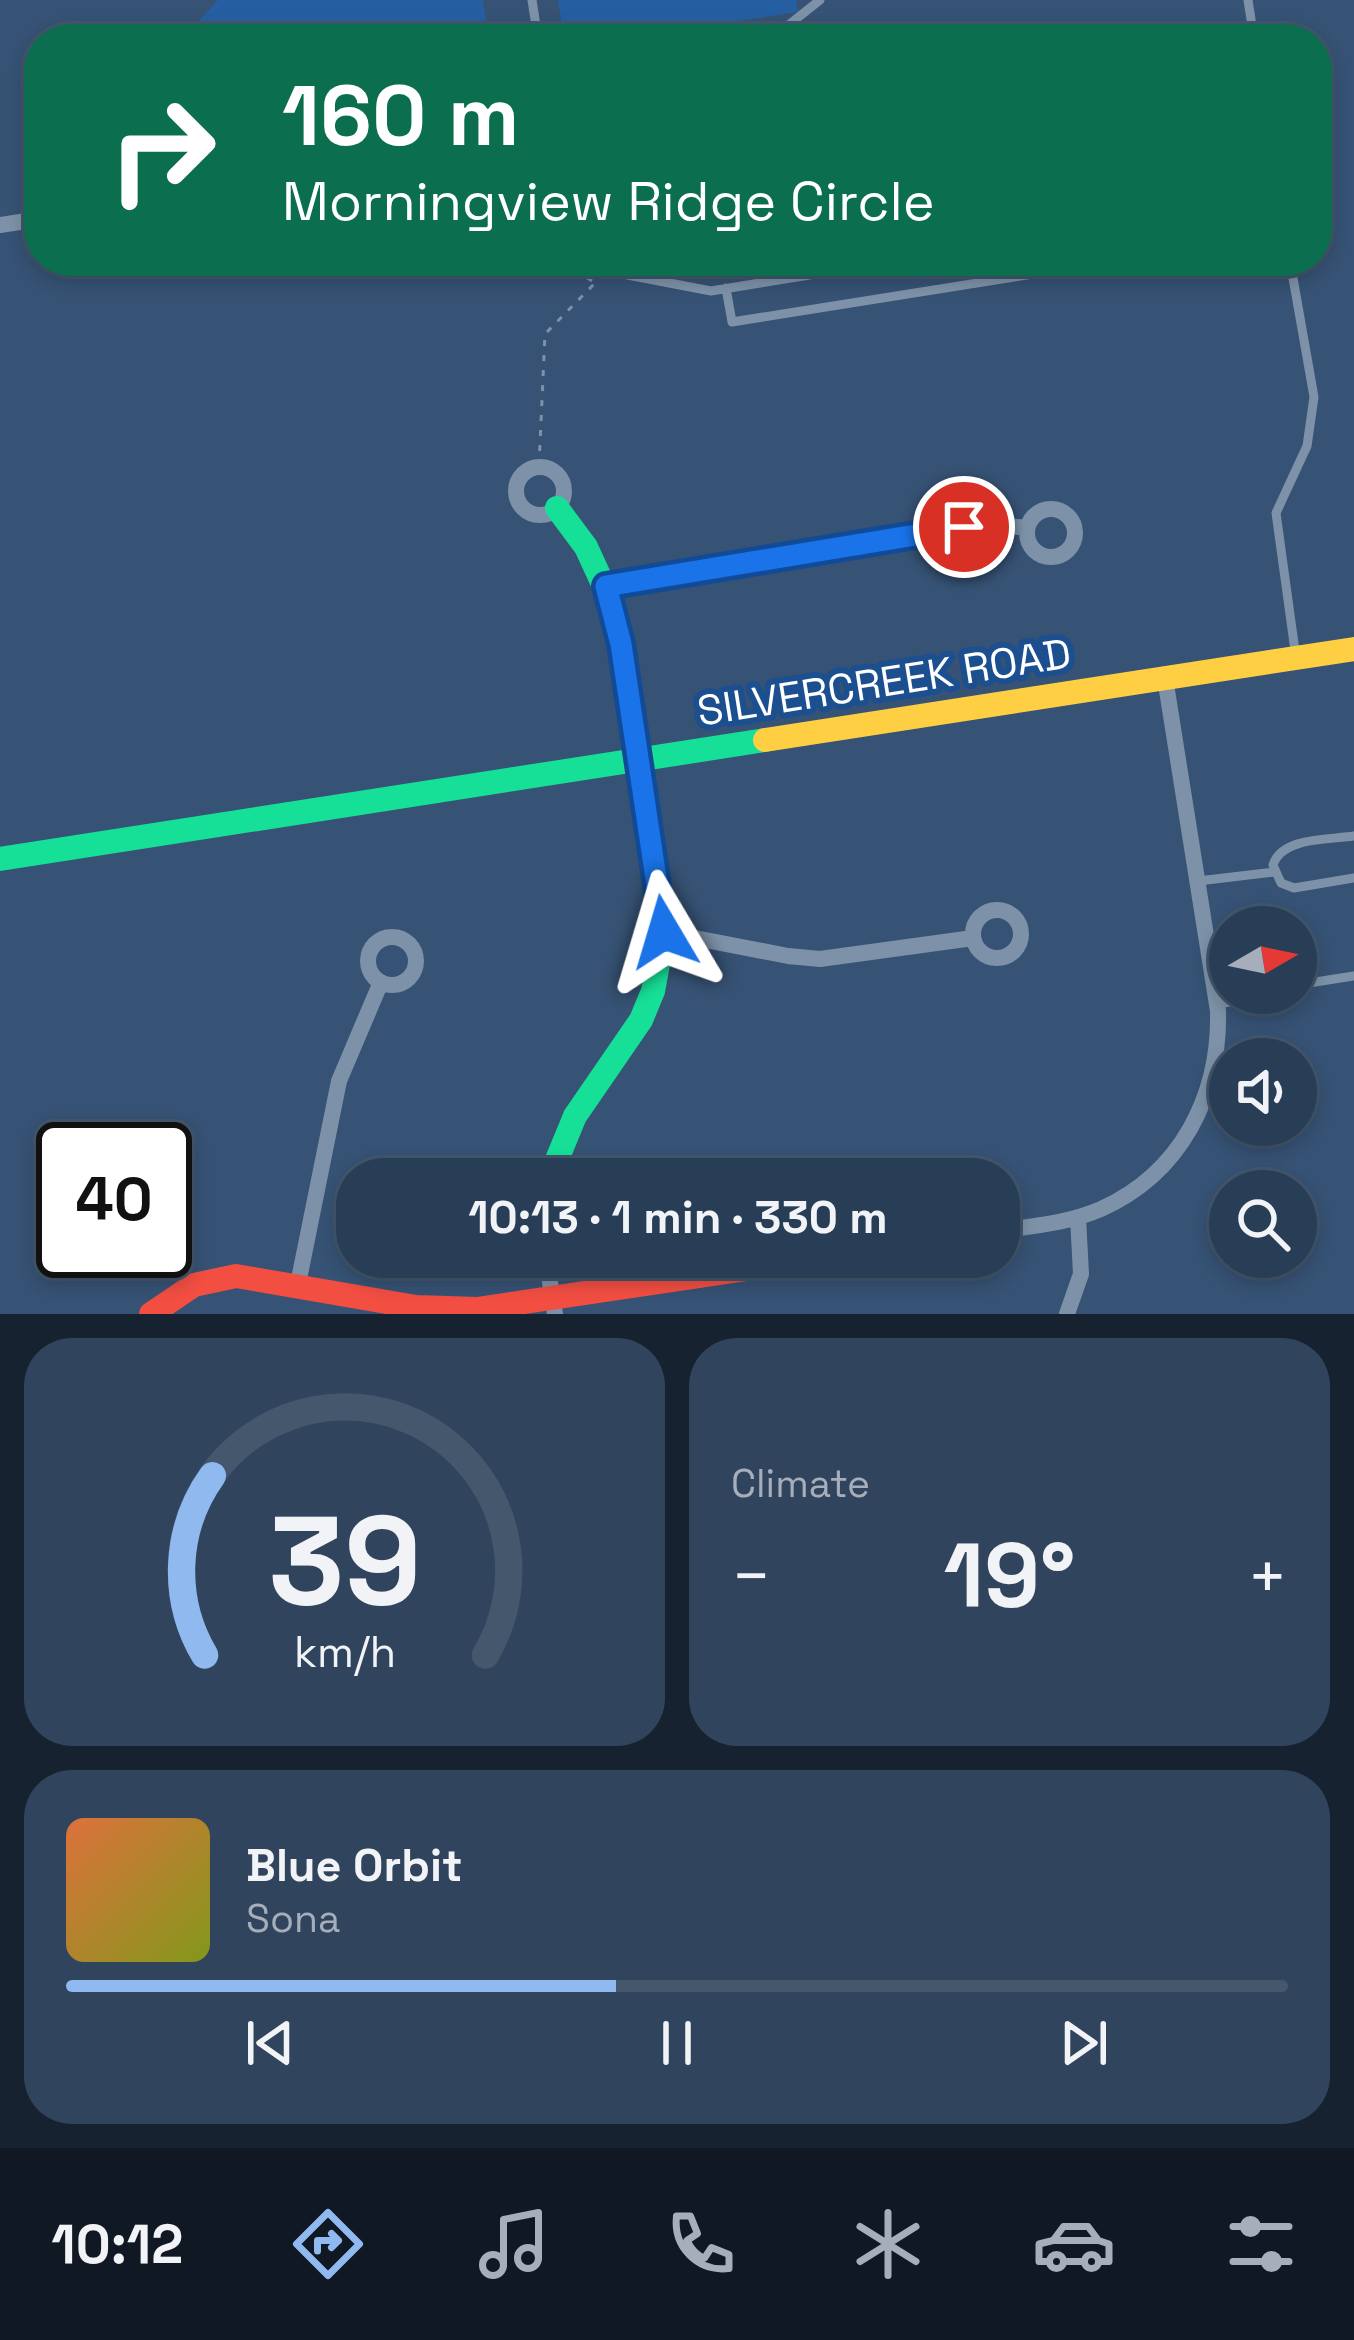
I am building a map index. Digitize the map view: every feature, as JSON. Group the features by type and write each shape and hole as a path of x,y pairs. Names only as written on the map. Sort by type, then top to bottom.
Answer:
{"street":[{"path":"539,466 560,478 564,494 557,508 535,514 518,500 519,478 539,466"},
{"path":"557,508 586,547 606,586 618,626 664,932 656,978 641,1020 575,1116 558,1158"},
{"path":"606,586 964,527 1027,528"},
{"name":"SILVERCREEK ROAD","path":"0,859 1354,649"},
{"path":"1165,678 1209,936"},
{"path":"664,932 820,959 973,938"},
{"path":"298,1284 339,1081 382,982"},
{"path":"1020,1227 1078,1217 1131,1192 1169,1160 1186,1138 1213,1077 1220,1014"},
{"path":"1067,1314 1081,1274 1078,1217"},
{"path":"151,1314 173,1295 213,1279 256,1276 445,1310 554,1306 710,1278"}],"lane":[{"path":"790,24 820,0"},
{"path":"634,276 710,291 802,276"},
{"path":"726,288 732,322 1021,276"},
{"path":"1293,276 1314,397 1307,446 1276,513 1296,658"},
{"path":"1354,854 1352,837 1283,848 1274,859 1281,884 1294,888 1354,878"},
{"path":"1198,881 1274,872"},
{"path":"1317,982 1354,976"}],"path":[{"path":"584,276 595,284"},
{"path":"539,466 545,334 603,276"},
{"path":"704,276 711,278"}],"shaded area":[{"path":"218,0 483,0 487,24 196,24"},
{"path":"558,0 796,0 798,12 718,24 562,24"}],"traffic: fast":[{"path":"557,508 586,547 614,608 664,932 653,991 641,1020 575,1116 558,1158"},
{"path":"0,859 765,740"}],"traffic: slow":[{"path":"765,740 1354,649"}],"traffic: jam":[{"path":"151,1314 194,1285 236,1276 416,1307 477,1309 686,1278"}],"route":[{"path":"664,932 621,644 606,586 964,527"}]}
